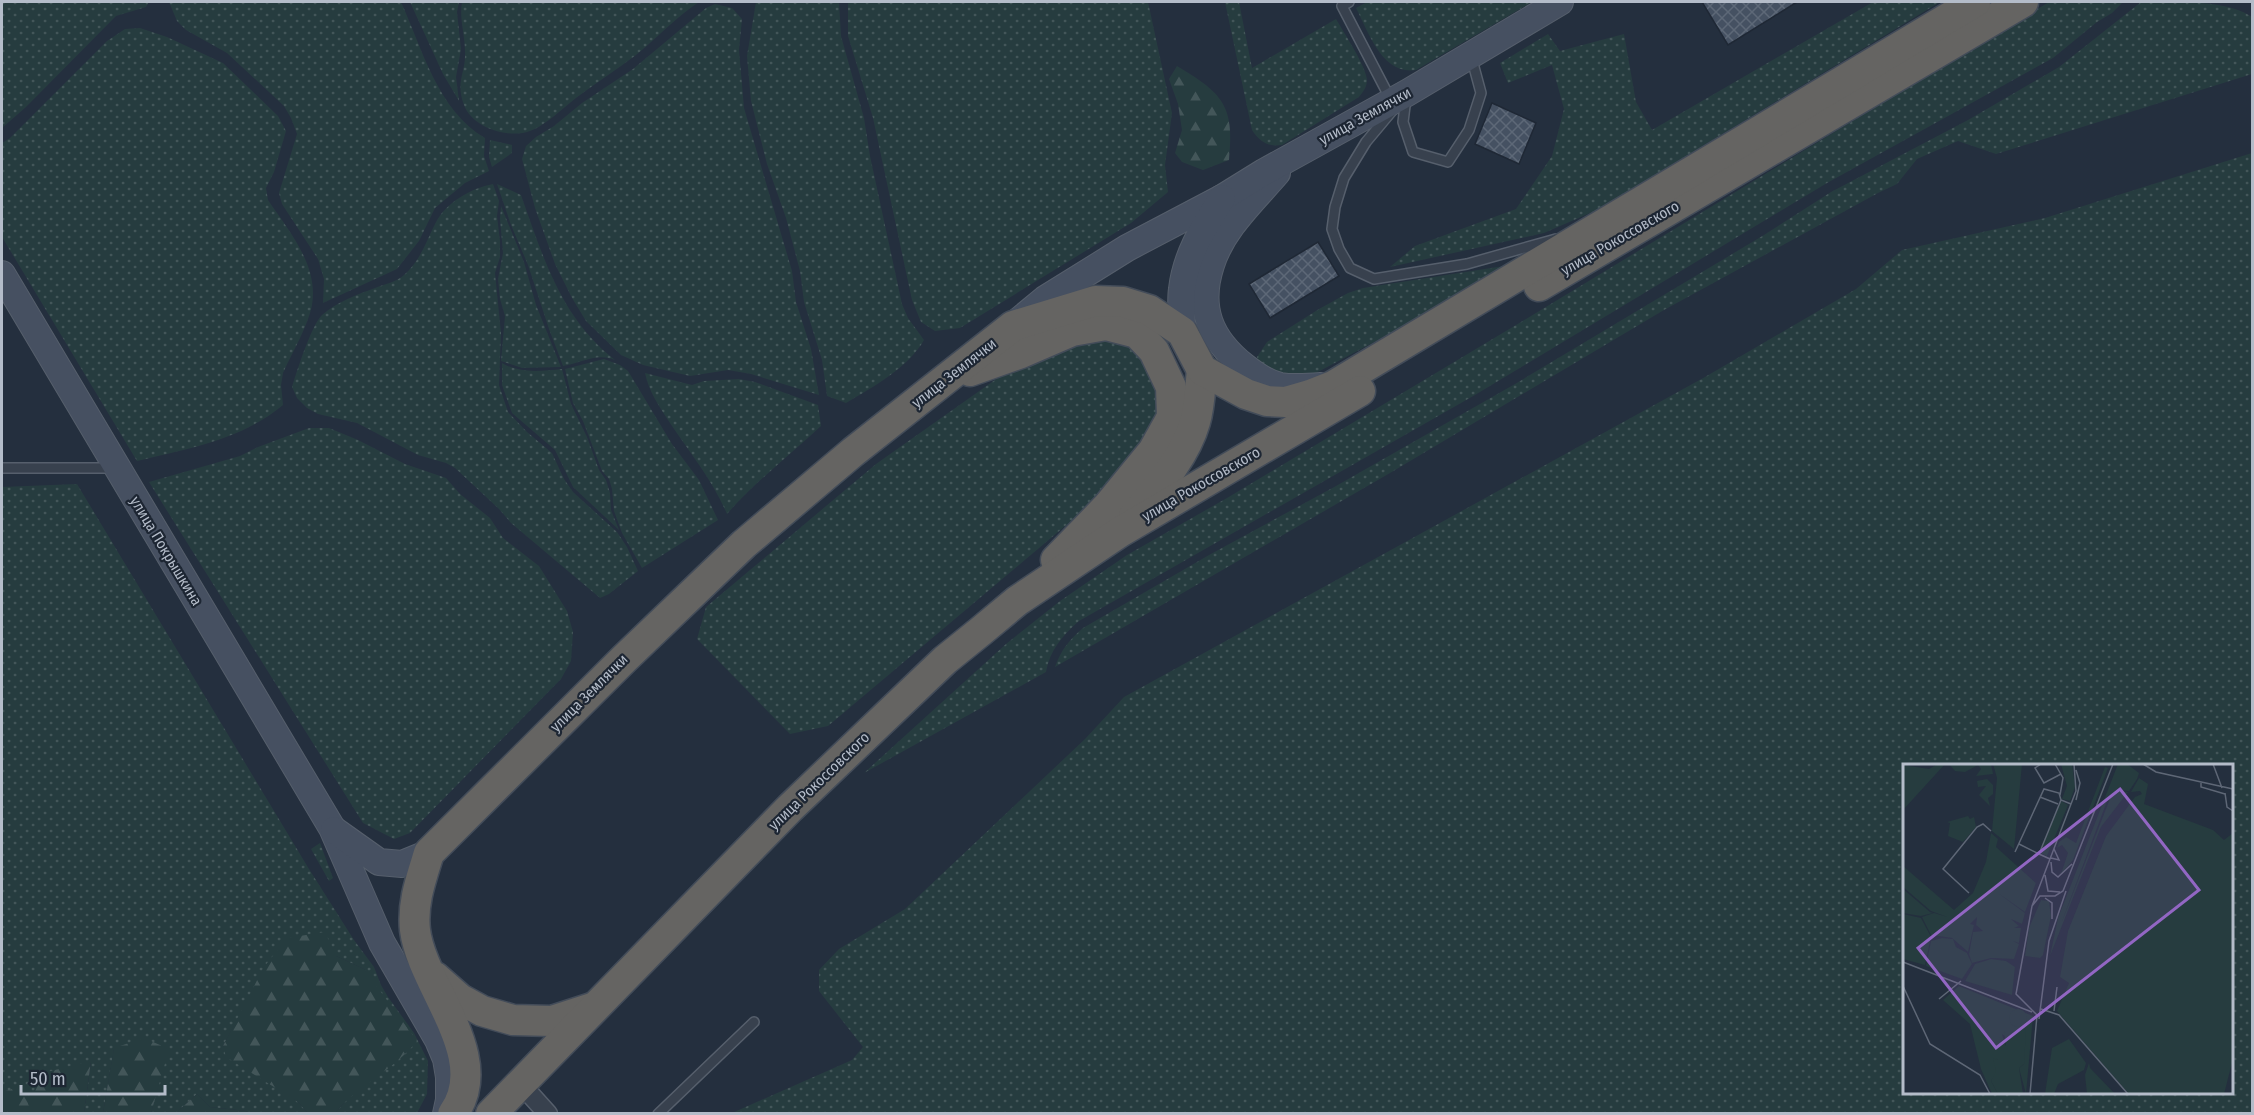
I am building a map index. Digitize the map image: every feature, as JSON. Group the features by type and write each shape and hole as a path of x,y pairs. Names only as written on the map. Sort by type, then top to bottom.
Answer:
{"highway":[{"name":"улица Рокоссовского","path":"1202,370 1225,384 1267,401 1286,402 1333,386 1975,2"},
{"name":"улица Рокоссовского","path":"491,1113 798,800 945,660 1017,602 1120,532 2023,2"},
{"path":"1013,326 1095,301 1123,302 1149,310 1182,332 1202,370 1195,422 1184,448 1159,486 1120,532"},
{"path":"947,379 1021,353 1072,331 1106,325 1137,333 1154,351 1171,387 1172,417 1153,451 1108,506 1017,602"},
{"name":"улица Землячки","path":"429,853 624,658 744,544 853,452 1013,326"},
{"path":"429,853 418,889 415,932 464,1057 466,1080 458,1107 453,1113"},
{"path":"430,972 460,999 482,1011 513,1020 552,1021 597,1006"}],"main road":[{"name":"улица Землячки","path":"1013,326 1045,299 1127,248 1222,198 1560,2"},
{"path":"1294,155 1242,213 1222,240 1211,265 1206,289 1207,314 1215,336 1234,358 1257,376 1279,386 1333,386"},
{"path":"1182,332 1182,290 1187,262 1198,235 1222,198"},
{"name":"улица Покрышкина","path":"2,274 332,828 382,943 438,1040 446,1059 449,1100 446,1113"},
{"path":"332,828 379,862 402,864 429,853"}],"street":[{"path":"521,1084 548,1113"}],"lane":[{"path":"1343,3 1399,97 1403,122 1413,152 1448,162 1469,130 1481,93 1470,56"},
{"path":"1399,97 1366,142 1344,178 1335,207 1332,229 1339,249 1350,268 1374,279 1467,264 1598,226"},
{"path":"2,468 117,468"},
{"path":"658,1113 754,1022"}],"green space":[{"path":"2,2 149,2 146,7 116,16 26,107 2,128"},
{"path":"169,2 401,2 424,58 443,95 455,112 485,138 484,156 489,171 465,183 435,208 419,241 397,269 323,303 324,279 318,259 282,204 279,193 297,134 291,118 284,106 227,53 186,30 177,21"},
{"path":"410,2 459,2 457,12 461,49 456,77 459,101 443,74"},
{"path":"462,2 699,2 636,55 546,122 527,132 509,133 491,129 474,119 468,113 461,97 465,59"},
{"path":"756,2 839,2 841,36 864,118 902,304 908,318 924,340 899,368 846,403 827,396 822,360 804,302 800,271 786,218 767,164 751,101 747,56"},
{"path":"848,2 1148,2 1172,113 1165,165 1168,192 1131,223 960,328 935,331 921,322 912,300 873,118 848,36"},
{"path":"1225,2 1239,2 1252,68 1336,19 1363,67 1366,74 1366,87 1359,97 1282,145 1261,141 1252,130"},
{"path":"1367,2 1532,2 1416,70 1404,70 1394,66 1386,59 1372,40 1356,8"},
{"path":"1873,2 1940,2 1597,210 1544,233 1390,267 1415,246 1516,209 1552,156 1564,109 1552,65 1508,83 1500,63 1548,34 1560,51 1624,34 1636,102 1652,130"},
{"path":"2049,2 2123,2 2053,58 1827,183 1475,395 1079,621 1058,644 1050,657 1046,672 864,773 1006,644 1060,601 1127,555 1227,498 1521,322"},
{"path":"2141,2 2215,5 2242,11 2252,17 2252,74 1996,154 1958,141 1917,159 1897,184 1664,310 1390,473 1055,667 1066,646 1083,628 1515,384 1764,235 1831,192 1968,120 2059,67"},
{"path":"715,4 732,8 742,19 739,50 744,108 792,271 796,302 811,349 819,395 751,374 728,370 690,376 643,365 621,355 586,321 572,298 555,264 535,208 522,159 526,146 582,103 633,69 706,8"},
{"path":"140,28 167,37 223,63 278,116 286,131 274,172 266,188 268,200 300,249 311,276 313,290 307,322 283,373 281,385 283,405 250,427 232,435 195,447 137,461 2,237 2,143 10,138 107,41 125,29"},
{"path":"1177,66 1205,84 1222,102 1230,126 1229,160 1203,170 1182,162 1175,153 1182,130 1178,104 1169,79"},
{"path":"490,140 512,145 512,153 492,167 489,157"},
{"path":"2252,153 2252,1113 732,1113 852,1060 863,1047 819,991 819,970 839,949 905,909 1085,739 1124,697 1705,377 1856,289 1902,250 2045,218"},
{"path":"493,184 499,201 497,216 500,257 495,273 501,333 499,385 508,412 552,453 573,492 617,532 627,547 638,571 609,594 600,598 511,523 455,468 418,455 357,423 318,414 307,408 297,398 292,387 309,338 322,315 347,299 401,277 410,270 445,209 468,193"},
{"path":"497,184 521,195 546,263 567,306 596,343 615,360 602,357 563,366"},
{"path":"501,206 524,262 536,305 561,367 522,368 501,361 505,316 498,279 503,253"},
{"path":"1523,263 1314,374 1280,377 1259,366 1257,357 1267,342 1348,293 1363,288"},
{"path":"1104,338 1134,346 1157,381 1158,420 1096,500 828,726 790,734 697,639 706,607 876,464 1009,370 1070,344"},
{"path":"604,359 628,371 672,444 699,480 718,520 642,568 622,533 614,511 609,479 602,471 583,421 573,403 565,369"},
{"path":"502,363 524,370 562,369 571,404 587,437 599,470 606,480 610,493 611,510 619,530 573,487 555,450 512,413 502,385"},
{"path":"645,373 692,385 704,381 739,379 755,382 818,405 821,426 727,514 708,479 658,405"},
{"path":"309,428 329,428 405,464 446,478 460,494 490,518 503,538 539,566 567,611 573,632 571,661 561,679 410,833 394,839 363,823 149,482 240,456"},
{"path":"77,484 309,869 374,967 388,997 414,1033 428,1061 427,1094 417,1113 335,1113 344,1103 371,981 364,969 336,956 238,1018 223,1046 298,1102 308,1113 249,1113 210,1107 197,1094 176,1113 151,1113 168,1049 114,1049 103,1113 84,1113 91,1062 27,1108 2,1092 2,487"},
{"path":"320,843 333,878 329,881 311,849"},
{"path":"325,932 336,956 364,969 417,1041 398,1061 354,1094 335,1113 308,1113 298,1102 226,1057 223,1046 264,967 287,938"},
{"path":"144,1038 169,1049 151,1113 103,1113 114,1048"},
{"path":"91,1061 84,1113 2,1113 2,1092 29,1084 28,1106 43,1073"},
{"path":"197,1094 210,1107 249,1113 176,1113"}],"building":[{"path":"1702,2 1797,2 1728,45"},
{"path":"1492,103 1536,123 1519,164 1475,144"},
{"path":"1318,242 1339,276 1270,318 1249,284"}]}
